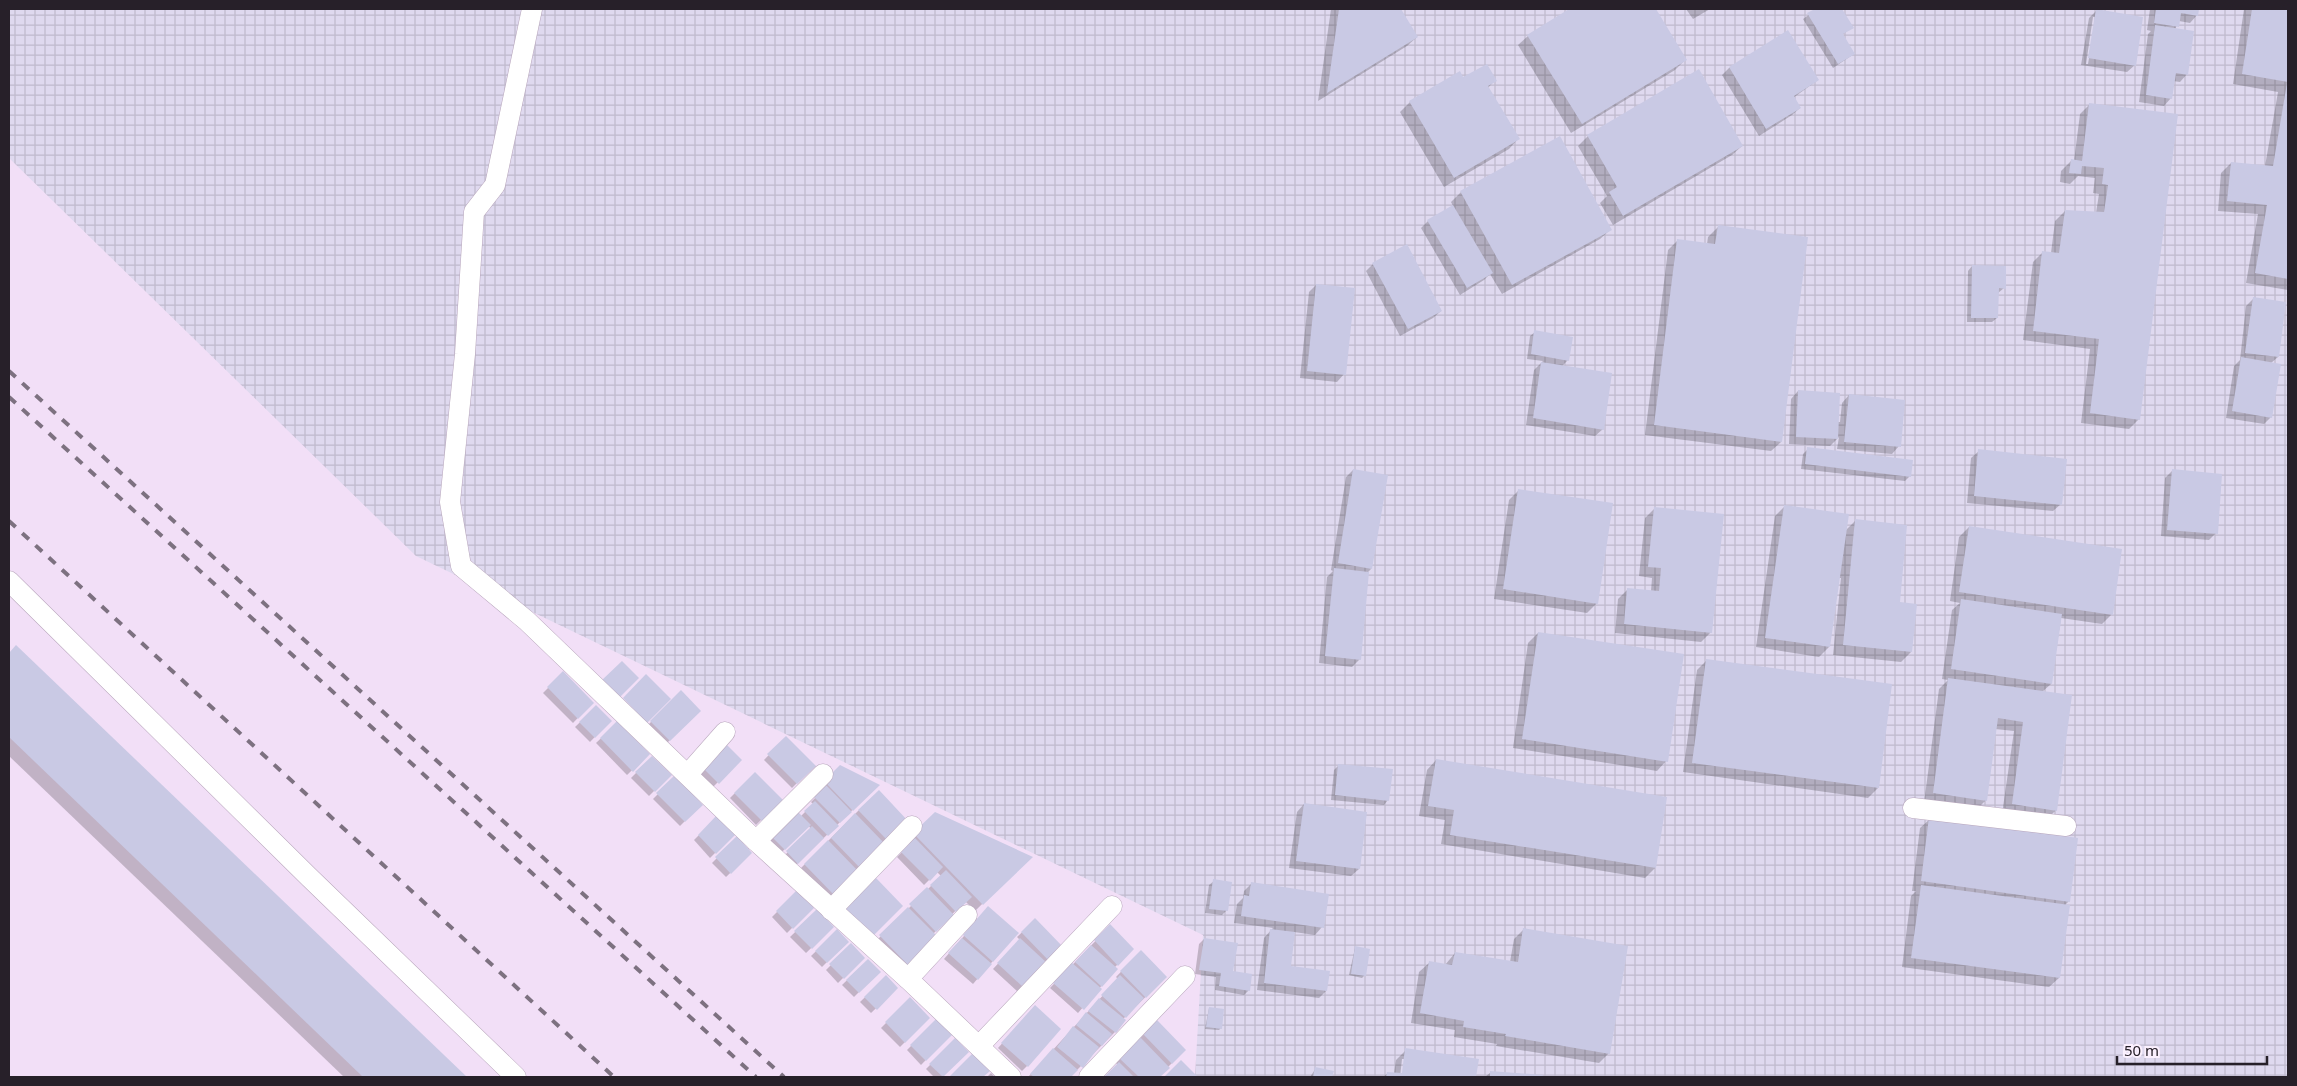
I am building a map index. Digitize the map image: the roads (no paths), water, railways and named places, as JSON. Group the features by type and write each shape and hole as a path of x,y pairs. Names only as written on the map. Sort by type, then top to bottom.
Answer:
{"street":[{"path":"532,9 495,186 474,212 466,354 450,502 461,566 527,620 756,841 908,979 1011,1077"},
{"path":"9,581 516,1077"},
{"path":"688,774 725,732"},
{"path":"756,841 822,774"},
{"path":"1913,808 2066,826"},
{"path":"832,910 912,826"},
{"path":"979,1046 1112,906"},
{"path":"908,979 967,914"},
{"path":"1089,1077 1185,976"}],"railway":[{"path":"9,371 784,1077"},
{"path":"9,397 756,1077"},
{"path":"9,521 614,1077"}]}
